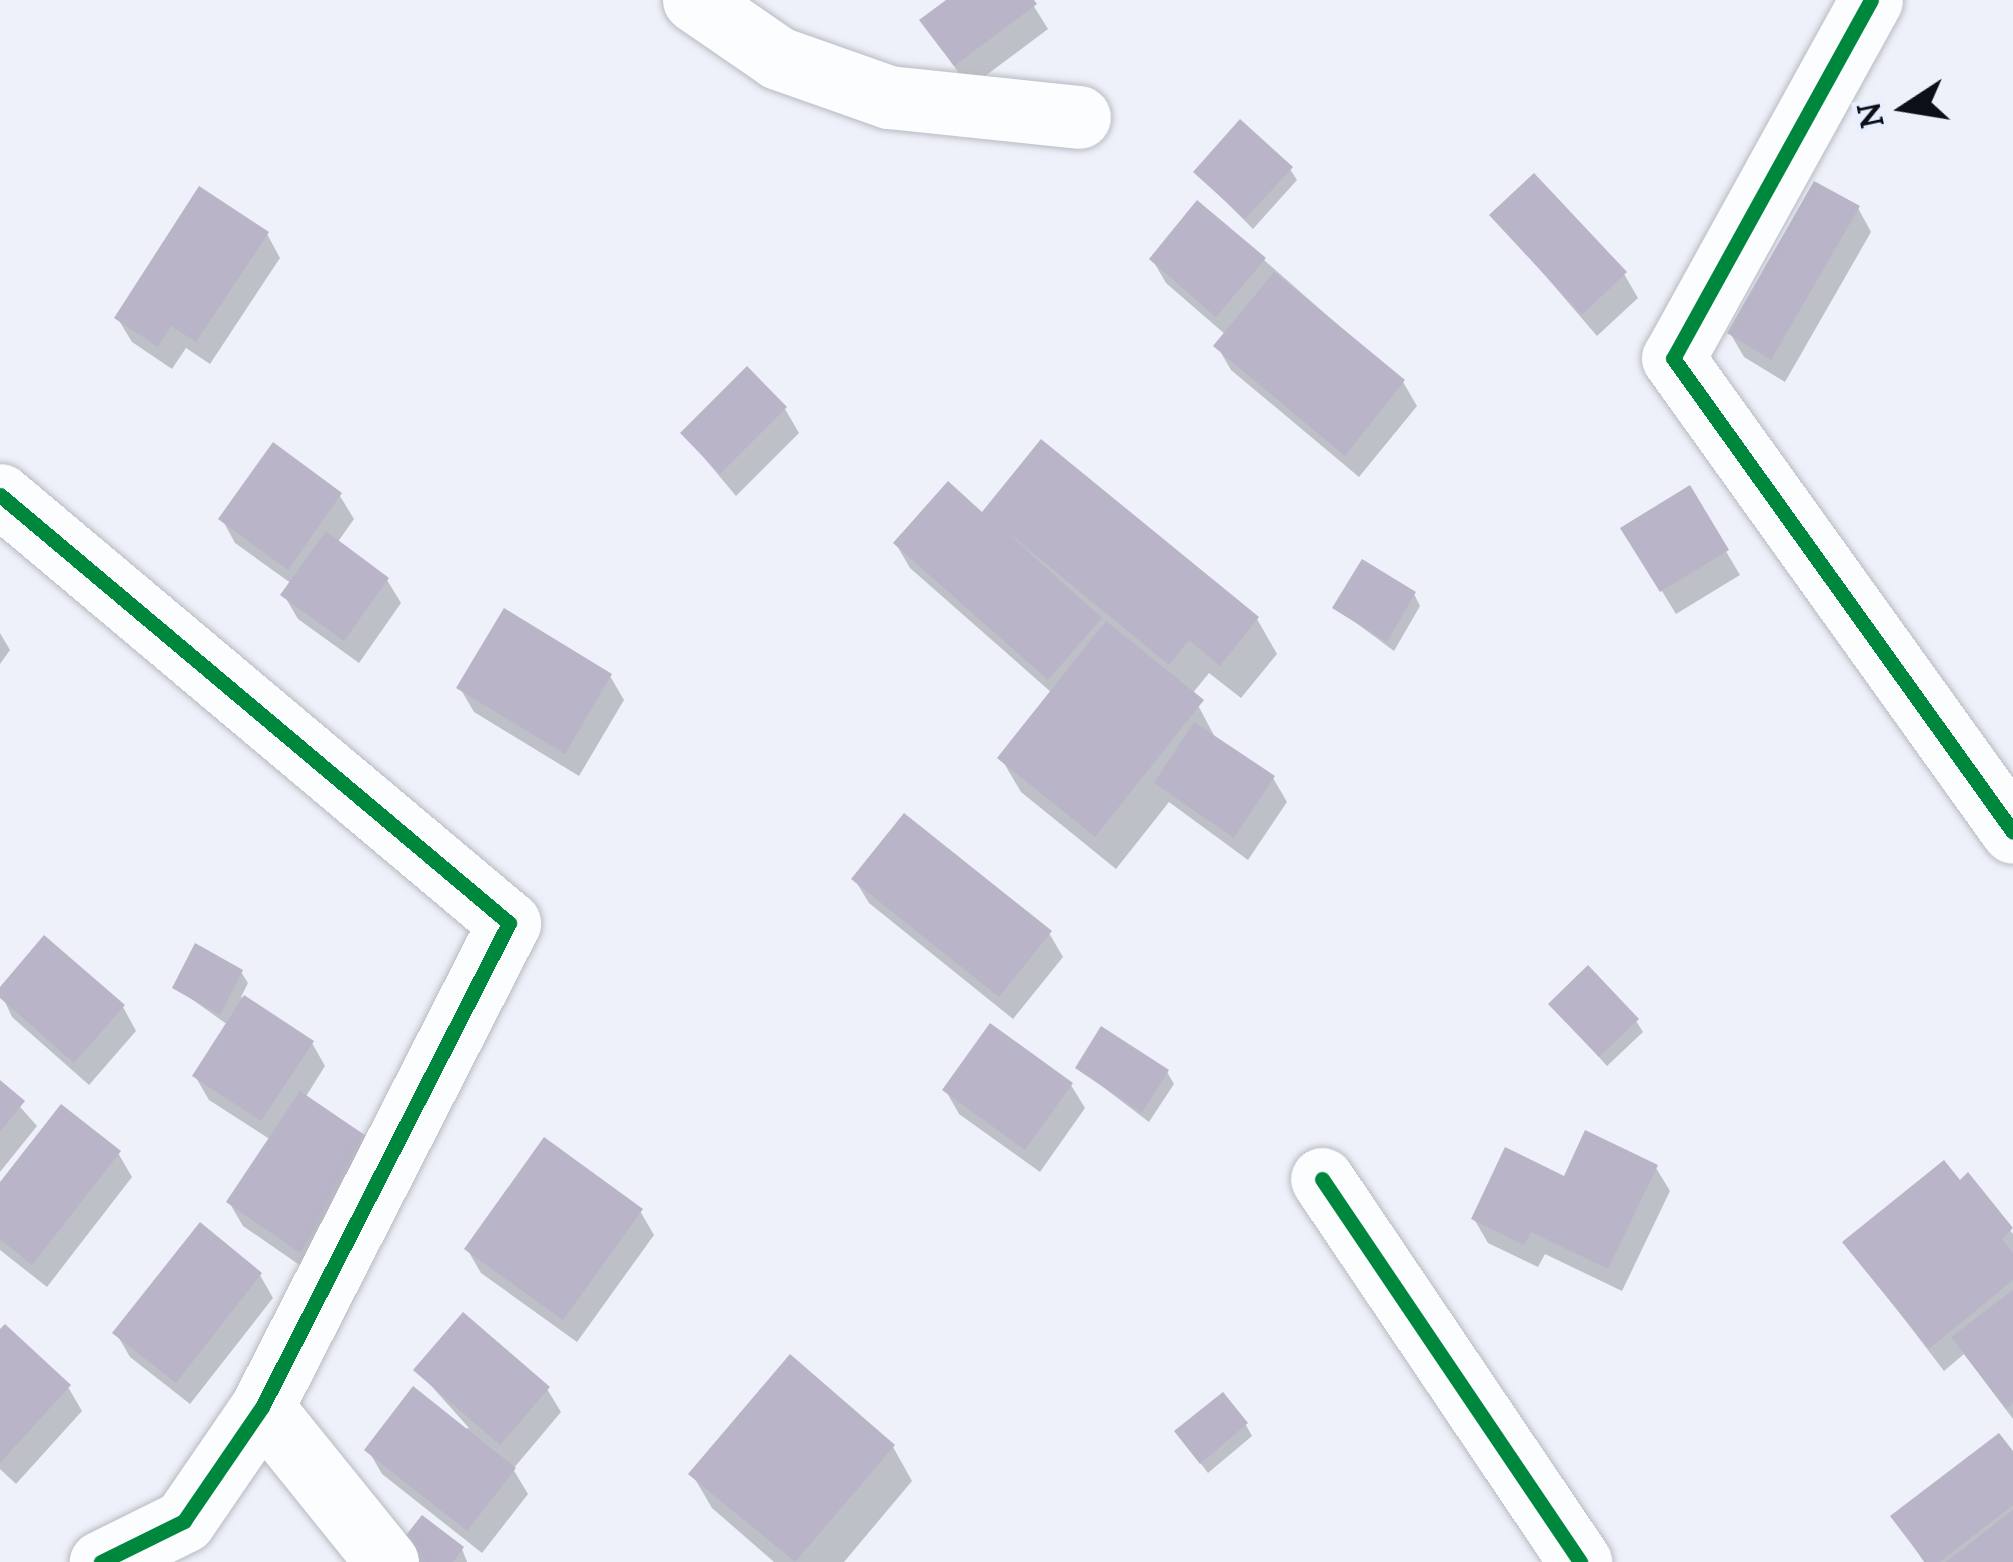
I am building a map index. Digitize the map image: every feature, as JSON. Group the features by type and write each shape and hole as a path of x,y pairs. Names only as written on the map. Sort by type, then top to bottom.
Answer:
{"street":[{"path":"694,0 778,58 889,98 1078,117"},
{"path":"1871,0 1673,358 2013,832"},
{"path":"0,495 509,922 262,1407 184,1521 101,1562"},
{"path":"1322,1179 1580,1562"},
{"path":"262,1407 387,1562"}],"building":[{"path":"946,0 1034,0 1037,4 954,66 919,20"},
{"path":"1240,119 1293,167 1245,219 1193,172"},
{"path":"1534,173 1627,272 1582,315 1489,215"},
{"path":"1814,181 1860,206 1771,360 1727,333"},
{"path":"199,186 269,232 196,342 171,326 158,347 114,318"},
{"path":"1197,200 1266,258 1216,317 1149,259"},
{"path":"1274,272 1405,380 1345,456 1213,346"},
{"path":"747,366 787,407 720,474 680,433"},
{"path":"1041,439 1259,617 1220,666 1189,640 1169,665 1000,526 1102,618 1048,680 893,543 948,481 982,512"},
{"path":"273,442 342,493 288,570 218,519"},
{"path":"1690,485 1729,550 1660,592 1620,528"},
{"path":"326,531 389,578 344,641 280,595"},
{"path":"1362,559 1416,592 1387,642 1332,608"},
{"path":"504,608 612,674 565,754 456,688"},
{"path":"1106,621 1204,700 1095,837 997,758"},
{"path":"1194,722 1275,776 1234,838 1154,783"},
{"path":"904,813 1052,931 999,997 851,879"},
{"path":"44,935 125,1005 74,1063 0,998 0,987"},
{"path":"195,943 243,970 220,1015 172,988"},
{"path":"1588,965 1639,1019 1599,1057 1548,1004"},
{"path":"244,995 314,1041 261,1121 192,1076"},
{"path":"990,1023 1073,1083 1025,1150 942,1090"},
{"path":"1101,1026 1169,1070 1142,1113 1075,1068"},
{"path":"0,1080 25,1101 0,1132"},
{"path":"300,1091 375,1142 300,1253 226,1202"},
{"path":"61,1104 121,1151 32,1265 0,1239 0,1182"},
{"path":"1585,1130 1658,1165 1608,1269 1531,1232 1524,1245 1471,1219 1505,1147 1564,1176"},
{"path":"544,1137 643,1209 563,1320 464,1249"},
{"path":"1944,1160 1960,1180 1968,1172 2013,1228 2002,1239 2013,1253 2013,1280 1929,1349 1842,1242"},
{"path":"200,1222 262,1273 176,1383 112,1333"},
{"path":"2013,1290 2013,1403 2006,1409 1951,1337"},
{"path":"463,1312 550,1387 500,1445 413,1370"},
{"path":"5,1324 71,1385 0,1463 0,1329"},
{"path":"790,1354 895,1445 795,1562 688,1474"},
{"path":"413,1386 516,1468 467,1531 364,1450"},
{"path":"1223,1392 1248,1423 1200,1464 1174,1431"},
{"path":"1999,1433 2013,1451 2013,1505 1940,1562 1925,1562 1890,1516"},
{"path":"2013,1510 2013,1562 1946,1562"},
{"path":"422,1515 464,1547 453,1562 411,1562 395,1549"}],"cycle path":[{"path":"1871,0 1673,358 2013,832"},
{"path":"0,495 509,923 262,1407 184,1521 101,1562"},
{"path":"1322,1179 1580,1562"}]}
